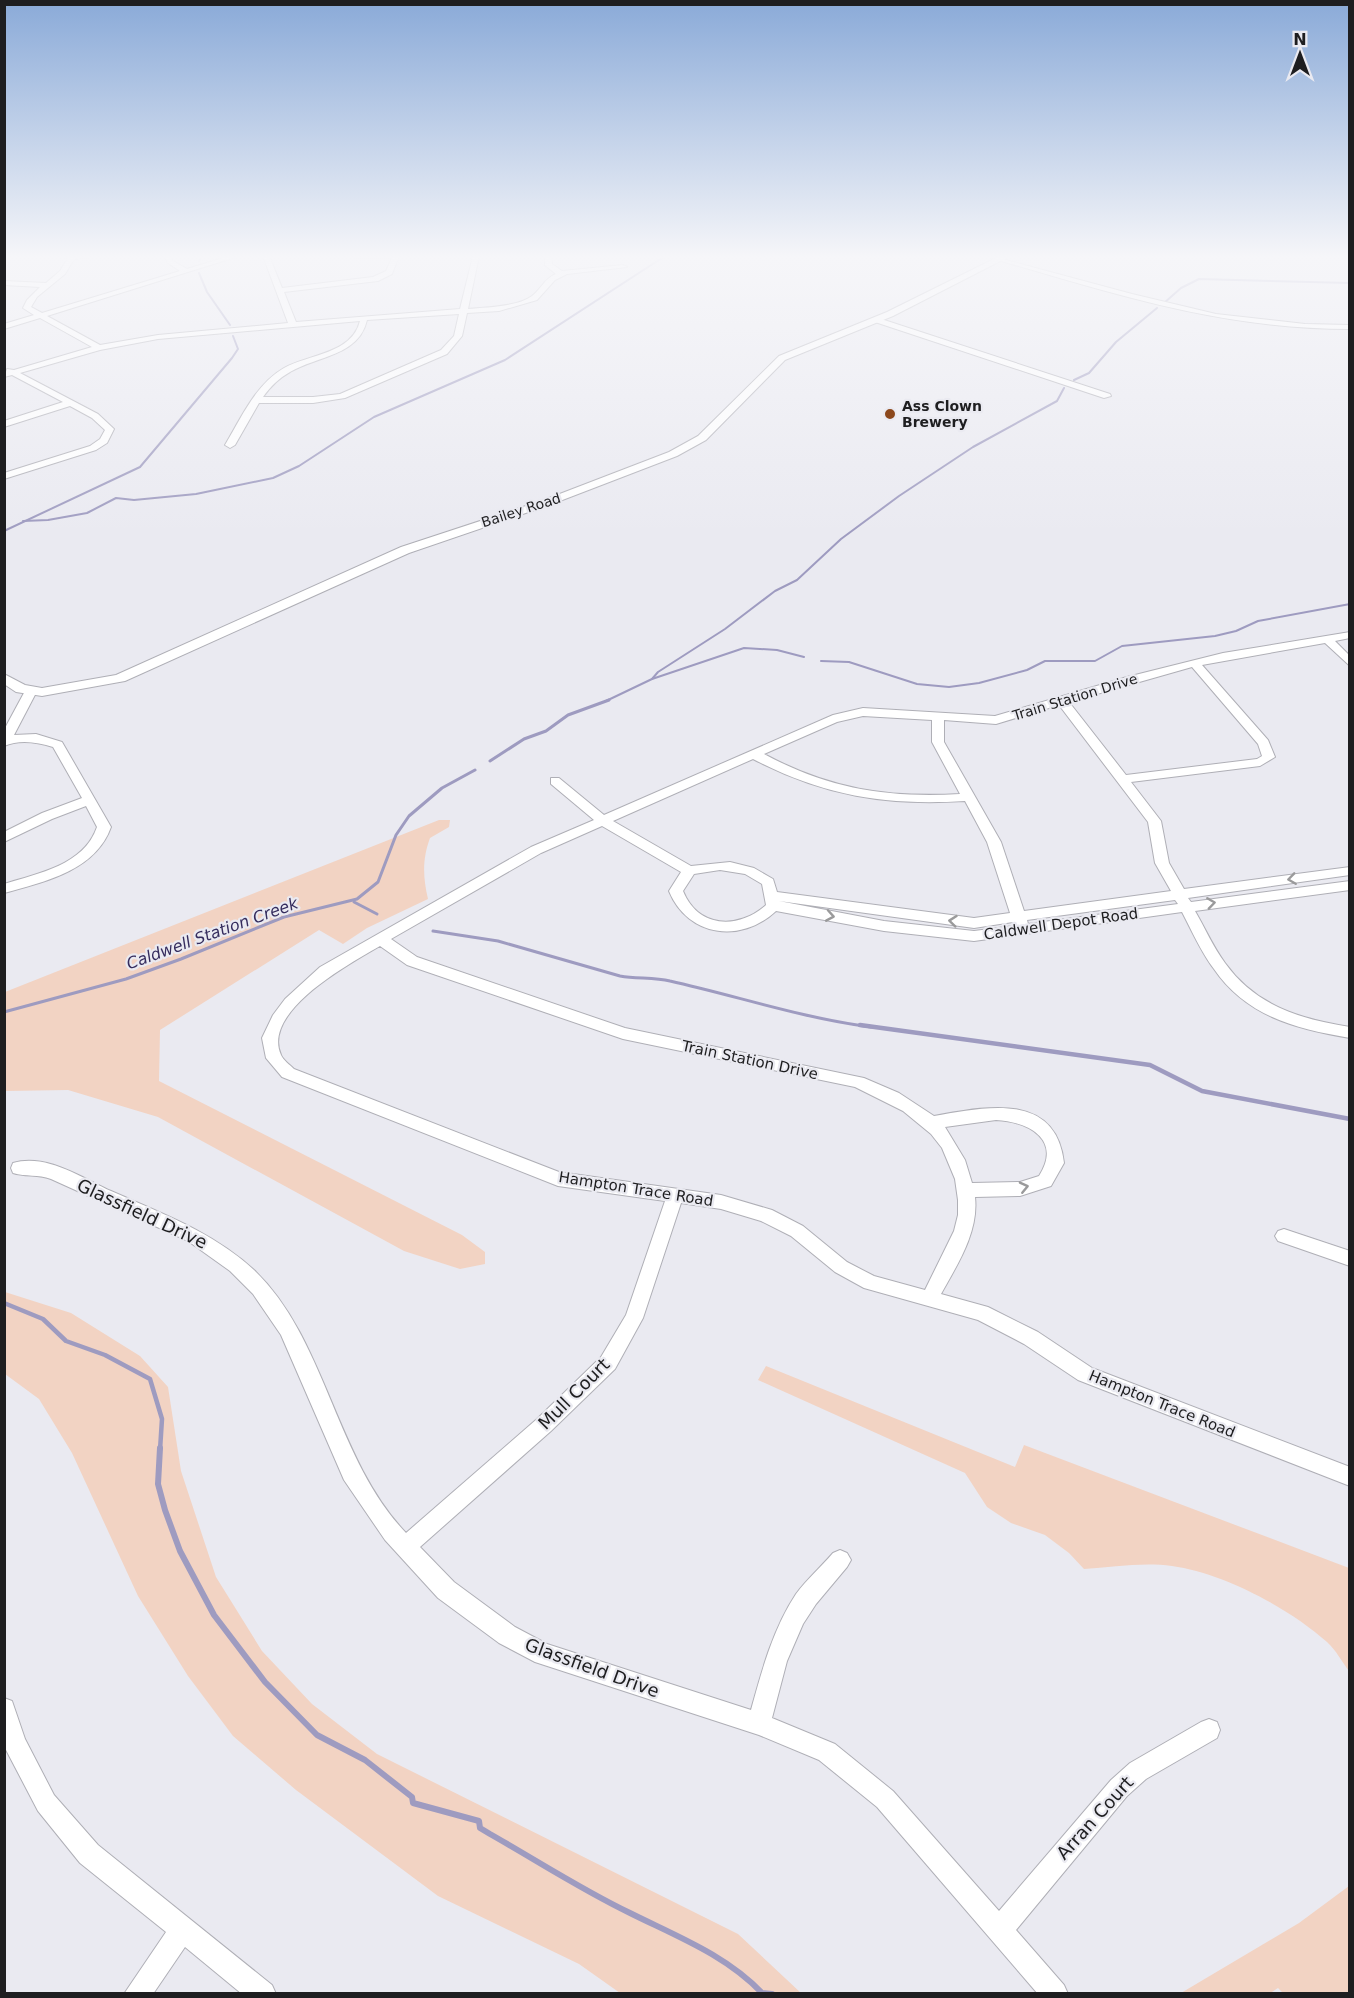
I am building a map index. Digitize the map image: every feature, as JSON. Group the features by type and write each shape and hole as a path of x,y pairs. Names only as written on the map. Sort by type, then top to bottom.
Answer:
{"street":[{"path":"8,372 94,349"},
{"path":"230,445 272,382 285,370 332,349"},
{"path":"259,400 313,400 342,396 447,349"},
{"name":"Bailey Road","path":"31,691 85,686 136,672 278,609 336,579 414,546 548,502 673,454 702,438 782,358 804,349"},
{"path":"966,349 1107,396"},
{"path":"4,476 93,448 107,438 110,429 108,425 70,403 8,372"},
{"path":"4,424 70,403"},
{"name":"Train Station Drive","path":"602,820 848,715 881,712 938,718 996,720 1195,663 1350,635"},
{"path":"1327,639 1350,663"},
{"path":"1124,779 1260,762 1269,757 1264,743 1195,663"},
{"path":"4,678 13,686 31,691 6,740"},
{"path":"1062,700 1154,821 1158,832 1162,863 1219,966 1257,1005 1299,1023 1350,1033"},
{"path":"938,718 938,742 994,842 1023,930"},
{"path":"4,890 81,860 94,850 102,838 104,827 58,745 36,738 6,740"},
{"path":"754,754 790,774 854,794 930,800 968,797"},
{"path":"555,781 602,820 689,871 720,865 746,869 768,882 773,901 766,914 754,920 735,925 714,926 699,922 683,908 676,891 689,871"},
{"path":"4,838 47,816 89,800"},
{"name":"Hampton Trace Road","path":"602,820 536,850 325,971 290,1003 278,1019 270,1038 274,1058 288,1073 558,1179 676,1194 721,1202 766,1215 797,1231 841,1267 870,1283 982,1313 1031,1338 1061,1360 1096,1379 1350,1477"},
{"name":"Caldwell Depot Road","path":"773,901 947,934 974,936 1023,930 1350,871"},
{"name":"Caldwell Depot Road","path":"773,901 974,923 1018,916 1350,885"},
{"name":"Train Station Drive","path":"381,939 412,961 623,1033 858,1082 892,1095 918,1110 945,1136 960,1166 966,1190 966,1218 957,1247 929,1299"},
{"path":"931,1123 995,1113 1019,1115 1040,1126 1053,1141 1056,1163 1045,1181 1020,1189 966,1190"},
{"name":"Glassfield Drive","path":"19,1168 39,1167 194,1236 215,1248 255,1281 280,1313 351,1473 380,1517 405,1547 446,1590 471,1611 507,1635 543,1654 759,1724 827,1752 885,1799 1055,1994"},
{"name":"Mull Court","path":"405,1547 544,1425 608,1364 634,1318 676,1194"},
{"path":"1284,1236 1350,1259"},
{"path":"759,1724 773,1667 787,1631 803,1603 840,1560"},
{"path":"4,1709 15,1744 46,1803 89,1854 263,1994"},
{"name":"Arran Court","path":"1000,1929 1119,1788 1138,1771 1209,1730"},
{"path":"137,1994 182,1930"}],"shaded area":[{"path":"439,820 450,820 449,827 430,838 427,846 424,868 428,899 367,928 343,944 319,930 160,1030 159,1081 462,1235 485,1252 485,1264 460,1269 404,1251 158,1117 68,1090 5,1091 5,992"},
{"path":"5,1292 71,1313 140,1356 168,1387 181,1471 216,1577 262,1651 312,1704 377,1754 738,1934 801,1993 620,1993 579,1964 438,1896 296,1790 233,1736 188,1676 138,1596 72,1453 39,1399 5,1374"},
{"path":"766,1366 1015,1467 1024,1445 1349,1568 1349,1671 1330,1645 1312,1629 1275,1605 1233,1584 1192,1570 1172,1566 1150,1564 1084,1569 1069,1553 1045,1535 1011,1523 987,1507 965,1473 758,1380"},
{"path":"1349,1886 1349,1993 1283,1993 1278,1988 1269,1994 1181,1993 1299,1923"}],"waterway":[{"path":"25,521 140,467 238,349"},
{"path":"25,521 48,520 87,513 116,498 134,500 196,494 273,478 299,466 374,417 505,360 522,349"},
{"path":"1074,380 1089,373 1110,349"},
{"path":"652,679 658,672 725,629 775,591 797,580 841,539 899,496 973,447 1057,401 1064,388"},
{"path":"4,531 25,521"},
{"name":"Caldwell Station Creek","path":"821,661 849,662 917,684 949,687 979,683 1027,670 1045,661 1095,661 1122,646 1215,636 1236,631 1258,621 1350,604"},
{"name":"Caldwell Station Creek","path":"652,679 744,648 777,650 804,657"},
{"name":"Caldwell Station Creek","path":"606,701 652,679"},
{"name":"Caldwell Station Creek","path":"490,761 524,739 546,731 568,715 609,700"},
{"name":"Caldwell Station Creek","path":"4,1012 126,979 284,917 357,899 378,882 396,835 409,816 442,788 475,770"},
{"path":"354,902 377,914"},
{"path":"433,931 498,941 620,976 664,980 795,1012 871,1027"},
{"path":"860,1025 1150,1065 1202,1091 1350,1119"},
{"path":"4,1303 43,1319 66,1341 105,1355 150,1379 162,1419 160,1450"},
{"path":"160,1448 158,1484 165,1510 180,1551 214,1615 265,1682 317,1735 365,1760 412,1797 413,1803 479,1821 480,1828 490,1834 594,1895 700,1947 733,1968 762,1993 772,1994"}],"place":[{"name":"Ass Clown Brewery","path":"890,414"}]}
